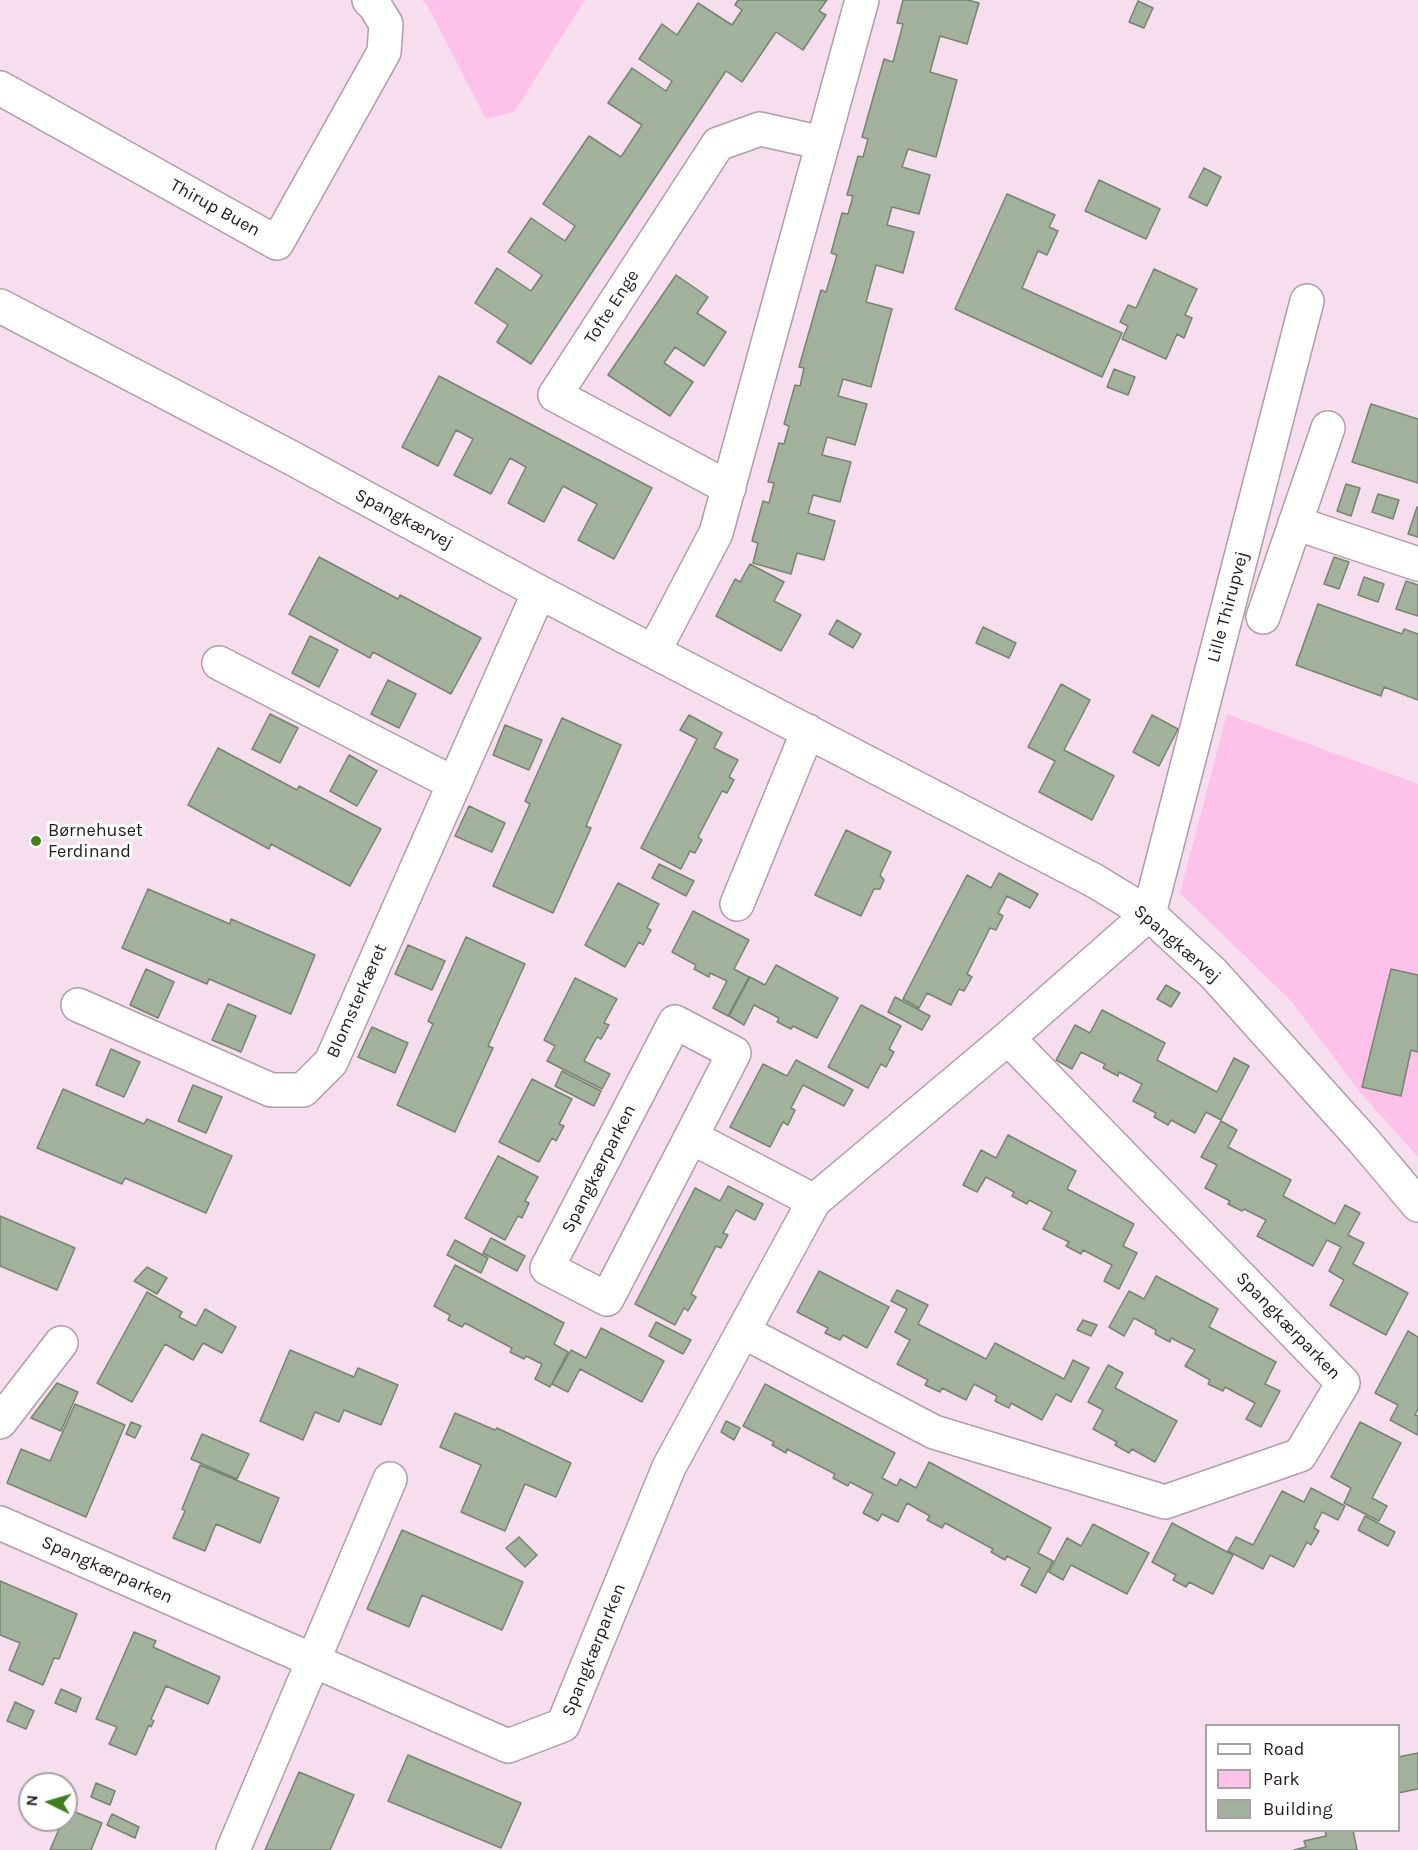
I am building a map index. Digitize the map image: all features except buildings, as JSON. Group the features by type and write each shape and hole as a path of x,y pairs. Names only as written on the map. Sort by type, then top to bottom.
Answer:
{"street":[{"path":"654,651 716,533 862,0"},
{"name":"Thirup Buen","path":"0,88 278,243 384,52 378,12"},
{"name":"Tofte Enge","path":"729,488 555,395 718,144 760,129 823,143"},
{"name":"Lille Thirupvej","path":"1149,914 1307,301"},
{"name":"Spangkærvej","path":"0,306 300,463 539,592 1095,881 1149,914 1213,973 1364,1141 1418,1205"},
{"path":"1263,617 1328,428"},
{"path":"1295,523 1418,564"},
{"name":"Blomsterkæret","path":"78,1005 271,1090 303,1090 331,1062 539,592"},
{"path":"219,663 453,783"},
{"path":"736,904 808,731"},
{"name":"Spangkærparken","path":"0,1523 508,1746 562,1725 669,1467 814,1201 1008,1038 1149,914"},
{"name":"Spangkærparken","path":"675,1022 734,1053 691,1137 607,1299 547,1268 675,1022"},
{"name":"Spangkærparken","path":"744,1332 934,1432 1165,1502 1300,1455 1343,1383 1008,1038"},
{"path":"691,1137 814,1201"},
{"path":"0,1422 61,1343"},
{"path":"233,1850 390,1479"}],"green space":[{"path":"422,0 585,0 514,112 486,119 427,5"},
{"path":"1227,714 1418,784 1418,1157 1359,1091 1291,1001 1180,893"}],"place":[{"name":"Børnehuset Ferdinand","path":"36,841"}]}
